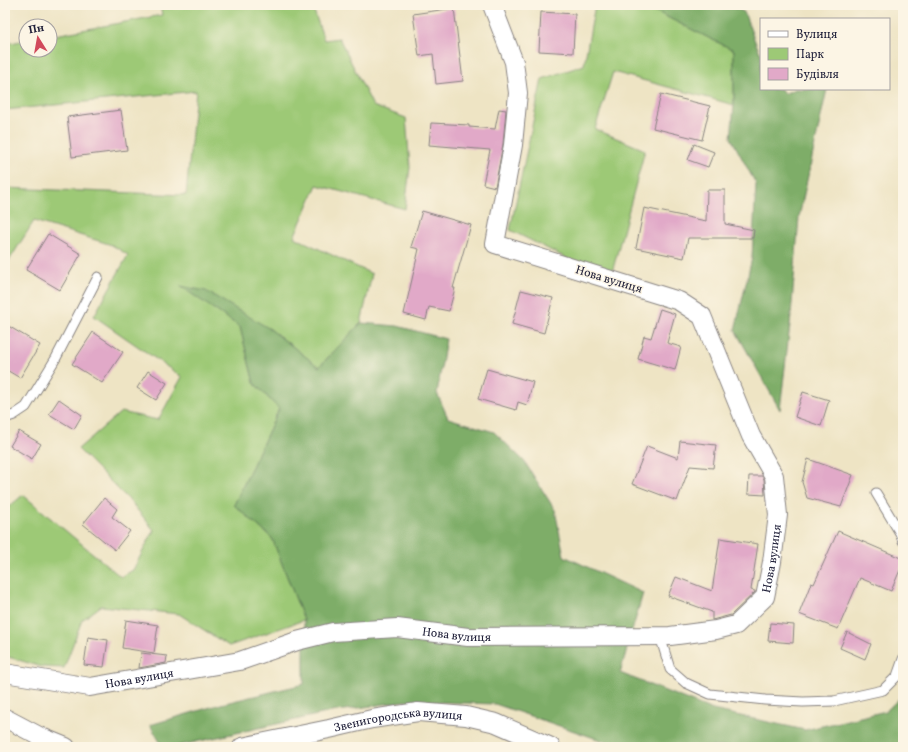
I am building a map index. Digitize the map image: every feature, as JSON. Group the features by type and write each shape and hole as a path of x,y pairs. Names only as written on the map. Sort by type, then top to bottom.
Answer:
{"street":[{"name":"Нова вулиця","path":"5,673 90,687 240,662 297,642 333,632 397,628 468,637 670,636 716,630 736,625 765,597 772,562 778,515 774,476 751,436 702,316 679,301 495,244 513,145 518,93 514,62 492,5"},
{"name":"Звенигородська вулиця","path":"242,747 372,719 418,712 466,716 496,723 551,747"},
{"path":"5,718 39,736 66,747"}],"lane":[{"path":"5,418 14,415 26,407 56,358 98,277"},
{"path":"876,493 900,533 903,541"},
{"path":"660,636 670,669 686,683 710,694 765,700 803,702 834,701 883,690 897,676 903,659"}],"green space":[{"path":"160,5 312,5 324,40 339,38 373,106 406,118 410,167 405,209 317,185 294,237 372,274 361,323 319,367 270,329 181,286 240,327 254,383 279,409 234,505 272,538 304,620 229,646 179,614 101,606 82,620 64,668 42,667 5,656 5,510 23,495 121,577 133,570 154,530 130,501 78,449 121,412 158,420 182,377 94,316 128,255 112,245 34,221 5,267 5,188 186,195 196,91 5,110 5,44 18,42 18,58 58,58 58,34 162,15"},
{"path":"595,5 643,5 734,50 734,105 613,72 595,129 645,150 610,280 510,230 542,79 584,65"},
{"path":"643,5 729,5 744,12 760,52 760,90 782,90 784,94 793,90 827,90 799,217 791,316 780,410 735,330 752,258 756,184 731,138 734,105 734,50"},
{"path":"180,286 206,291 270,329 319,367 361,323 397,326 446,339 437,393 448,418 494,432 524,461 555,510 564,556 643,593 620,673 713,710 805,730 886,711 903,695 903,747 621,747 495,704 405,701 331,712 173,747 163,747 150,725 221,704 304,684 304,620 272,538 234,505 279,409 254,383 240,327"}],"building":[{"path":"454,8 463,81 436,84 433,54 419,56 413,14"},
{"path":"541,12 575,14 573,53 539,51"},
{"path":"661,94 710,106 702,140 653,128"},
{"path":"499,109 506,110 503,144 495,187 483,184 490,150 429,145 431,123 469,125 469,127 495,129"},
{"path":"121,110 127,150 72,157 67,117"},
{"path":"694,144 714,152 708,167 688,160"},
{"path":"707,190 725,190 725,224 754,230 753,238 688,238 684,258 636,248 644,208 706,221"},
{"path":"422,211 471,225 453,288 455,288 449,311 429,307 426,320 404,314 419,249 411,247"},
{"path":"48,234 81,254 60,290 26,270"},
{"path":"521,290 553,298 544,333 512,324"},
{"path":"660,309 675,314 667,343 681,347 675,370 638,359 644,336 651,338"},
{"path":"5,324 40,345 20,378 5,369"},
{"path":"93,332 123,352 102,383 72,364"},
{"path":"487,369 533,382 527,405 518,402 516,410 478,399"},
{"path":"148,371 167,383 156,400 137,388"},
{"path":"803,392 829,400 821,426 795,417"},
{"path":"59,399 82,415 74,429 49,414"},
{"path":"19,431 41,444 32,459 10,446"},
{"path":"680,441 716,445 713,468 690,466 677,501 632,484 647,446 678,458"},
{"path":"808,459 853,475 841,507 807,498 802,482"},
{"path":"749,476 762,476 764,479 765,495 748,494"},
{"path":"104,498 117,509 112,517 130,531 115,550 83,524"},
{"path":"838,531 903,559 903,563 891,591 860,578 838,629 799,614 811,583 814,584"},
{"path":"720,538 758,544 751,590 755,592 731,615 712,620 712,612 668,596 676,577 712,591"},
{"path":"126,620 158,625 154,653 122,648"},
{"path":"770,623 794,625 793,643 768,641"},
{"path":"847,632 871,644 865,659 840,648"},
{"path":"88,637 108,640 104,667 84,665"},
{"path":"141,653 167,656 166,663 139,668"}]}
